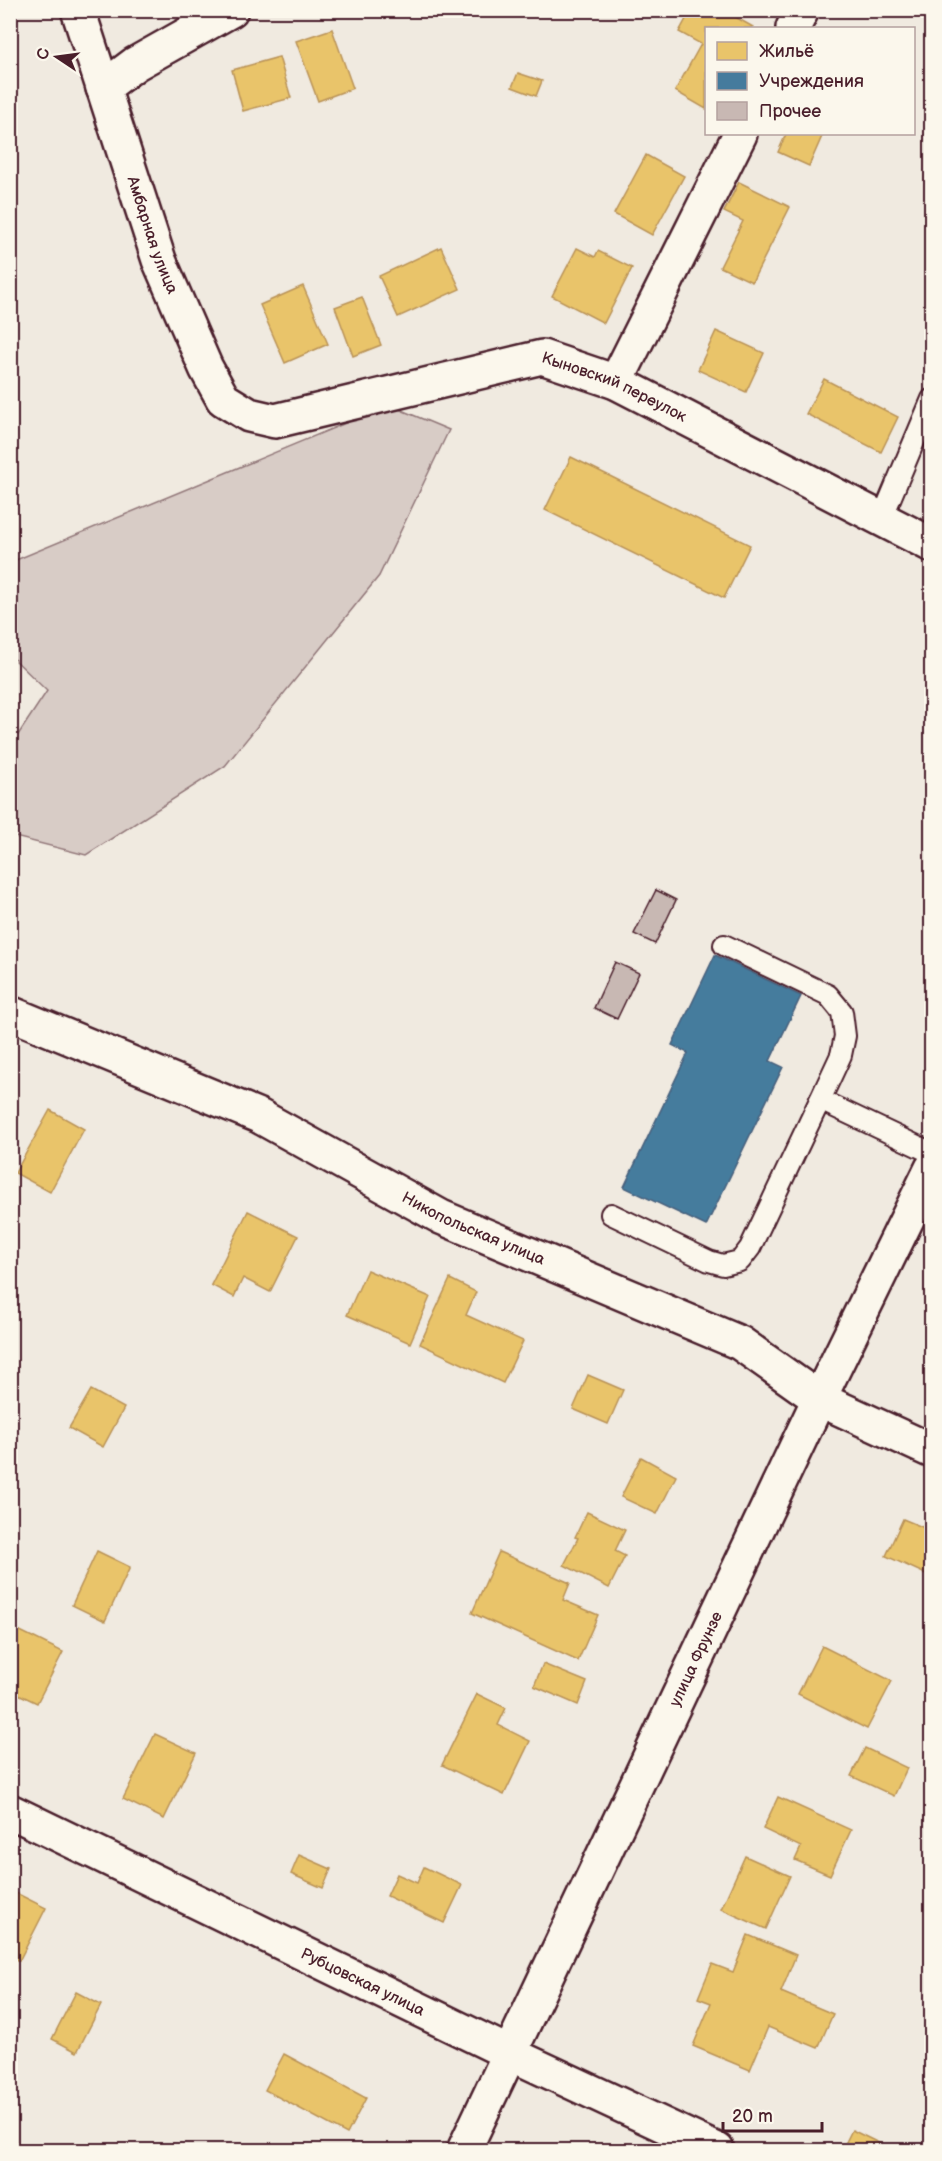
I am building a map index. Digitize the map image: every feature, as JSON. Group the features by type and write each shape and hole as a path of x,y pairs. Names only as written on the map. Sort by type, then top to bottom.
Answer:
{"street":[{"name":"Амбарная улица","path":"78,10 159,260 206,368 223,399 249,415 275,421"},
{"path":"104,88 135,63 231,10"},
{"path":"794,27 802,10"},
{"path":"616,382 740,135"},
{"name":"Кыновский переулок","path":"275,421 542,357 616,382 932,545"},
{"name":"Никопольская улица","path":"10,1013 259,1116 441,1216 740,1343 819,1399 932,1451"},
{"name":"улица Фрунзе","path":"464,2151 819,1399 932,1168"},
{"name":"Рубцовская улица","path":"10,1811 511,2054 717,2151"}],"lane":[{"path":"882,519 932,399"},
{"path":"611,1214 709,1261 723,1265 740,1262 750,1248 841,1055 845,1036 842,1012 828,995 724,945"},
{"path":"820,1100 932,1154"}],"shaded area":[{"path":"389,405 449,430 379,576 225,766 86,855 11,836 10,747 47,691 11,656 11,562"}],"building: Жильё":[{"path":"691,10 723,10 753,27 705,27 705,108 675,91 701,44 679,32"},
{"path":"332,29 353,88 318,101 296,41"},
{"path":"279,57 291,98 243,111 232,70"},
{"path":"518,73 542,81 536,96 512,87"},
{"path":"786,135 823,135 809,166 778,152"},
{"path":"646,155 684,176 652,235 614,214"},
{"path":"739,182 790,207 752,282 720,267 743,221 724,212"},
{"path":"441,247 460,289 398,317 379,276"},
{"path":"577,248 595,257 598,251 632,268 604,323 552,296"},
{"path":"303,286 328,344 285,363 260,305"},
{"path":"362,297 381,345 353,356 335,307"},
{"path":"716,331 764,353 746,392 698,370"},
{"path":"824,379 898,417 881,452 806,414"},
{"path":"571,457 750,545 724,598 545,510"},
{"path":"50,1110 84,1129 50,1192 15,1173"},
{"path":"248,1211 298,1236 270,1292 243,1278 234,1297 211,1285"},
{"path":"367,1270 430,1297 410,1343 347,1315"},
{"path":"450,1279 476,1292 466,1315 523,1341 503,1383 420,1344"},
{"path":"588,1375 623,1390 608,1424 573,1409"},
{"path":"91,1390 124,1408 103,1447 69,1428"},
{"path":"641,1457 676,1476 657,1514 621,1497"},
{"path":"587,1512 625,1530 615,1551 625,1556 609,1588 564,1565 578,1538 575,1537"},
{"path":"903,1519 932,1531 930,1576 886,1556"},
{"path":"97,1551 130,1567 105,1621 72,1605"},
{"path":"499,1552 570,1583 563,1600 598,1615 578,1661 472,1613"},
{"path":"10,1626 63,1652 37,1703 10,1690"},
{"path":"822,1646 892,1681 867,1729 798,1694"},
{"path":"543,1664 587,1682 578,1705 534,1686"},
{"path":"477,1694 506,1708 498,1725 530,1741 504,1795 442,1765"},
{"path":"155,1734 196,1753 164,1819 123,1799"},
{"path":"865,1748 907,1768 894,1796 851,1776"},
{"path":"778,1797 851,1830 830,1875 795,1860 801,1847 763,1829"},
{"path":"299,1855 331,1869 323,1888 291,1874"},
{"path":"745,1856 790,1876 766,1929 721,1909"},
{"path":"424,1867 462,1885 444,1923 387,1896 397,1874 417,1883"},
{"path":"10,1890 46,1908 19,1961 10,1956"},
{"path":"748,1935 796,1955 781,1992 833,2014 818,2048 768,2027 750,2070 693,2046 711,2003 698,1998 712,1964 733,1972"},
{"path":"76,1992 101,2005 77,2052 52,2039"},
{"path":"284,2054 366,2098 347,2134 265,2090"},
{"path":"852,2130 893,2150 842,2150"}],"building: Учреждения":[{"path":"715,955 801,996 770,1061 783,1067 706,1226 624,1187 688,1053 672,1045"}],"building: Прочее":[{"path":"656,890 676,900 655,944 634,934"},
{"path":"615,962 639,973 617,1019 594,1008"}]}
